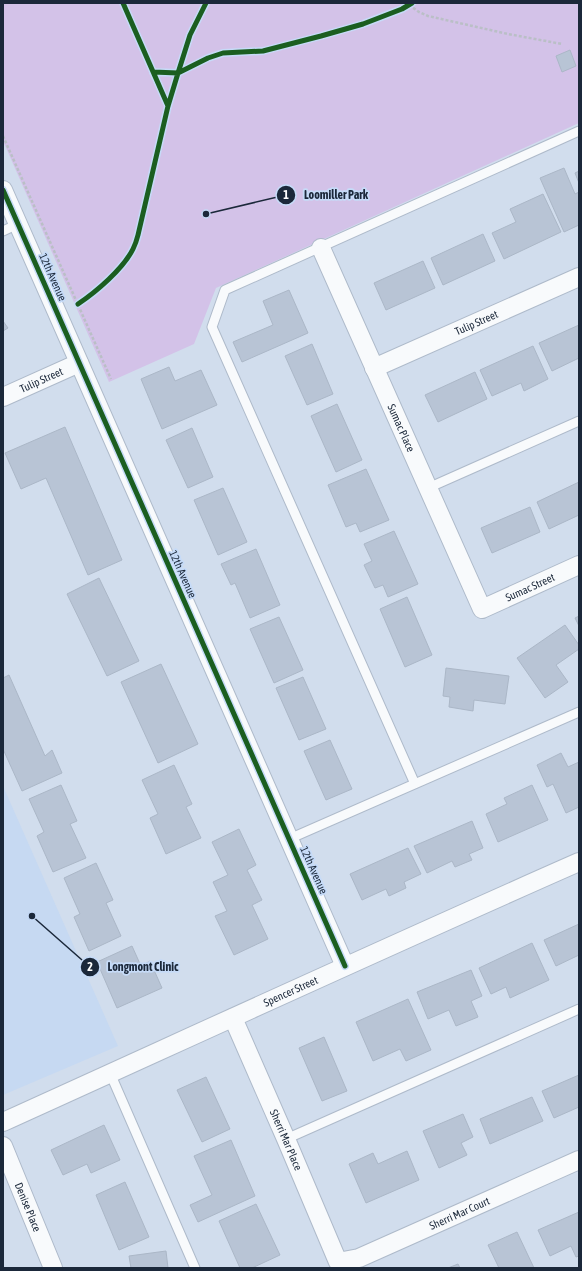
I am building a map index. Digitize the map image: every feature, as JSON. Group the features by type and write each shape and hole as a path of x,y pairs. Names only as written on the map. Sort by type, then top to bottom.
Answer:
{"street":[{"name":"12th Avenue","path":"3,190 10,227 79,363 345,966"},
{"name":"Sumac Place","path":"321,248 482,609"},
{"name":"Tulip Street","path":"374,368 579,277"},
{"name":"Tulip Street","path":"3,397 79,363"},
{"name":"Sumac Street","path":"482,609 579,565"},
{"name":"Spencer Street","path":"3,1122 345,966 579,862"},
{"name":"Sherri Mar Place","path":"233,1018 338,1262"},
{"name":"Denise Place","path":"3,1146 53,1268"},
{"name":"Sherri Mar Court","path":"338,1262 359,1258 579,1160"}],"lane":[{"path":"415,784 212,327 225,290 579,131"},
{"path":"428,488 579,421"},
{"path":"289,839 579,712"},
{"path":"286,1139 579,1010"},
{"path":"110,1073 195,1268"}],"path":[{"path":"409,5 428,16 508,34 562,44"},
{"path":"3,136 111,379"}],"shaded area":[{"path":"3,3 579,3 579,123 216,288 194,344 109,382 3,141"},
{"path":"3,786 118,1046 3,1095"}],"building":[{"path":"570,50 576,66 562,72 556,56"},
{"path":"564,168 575,194 579,192 579,225 564,232 540,178"},
{"path":"579,171 579,183 575,173"},
{"path":"543,194 561,232 504,259 492,233 516,222 510,209"},
{"path":"483,234 495,261 443,285 431,258"},
{"path":"423,261 435,288 386,310 374,283"},
{"path":"289,290 308,333 242,362 233,342 273,325 263,301"},
{"path":"3,321 8,328 3,331"},
{"path":"579,325 579,358 552,371 539,343"},
{"path":"312,344 333,394 307,405 285,356"},
{"path":"533,346 548,379 524,391 521,383 492,396 480,370"},
{"path":"169,367 175,381 201,370 217,405 162,429 141,379"},
{"path":"475,372 487,399 438,422 425,395"},
{"path":"337,404 362,460 336,472 311,416"},
{"path":"65,427 122,560 88,575 46,478 21,489 5,453"},
{"path":"192,428 213,477 188,488 166,440"},
{"path":"366,469 389,520 360,532 356,523 346,527 328,485"},
{"path":"579,482 579,515 549,529 537,502"},
{"path":"223,488 247,542 218,555 194,500"},
{"path":"530,507 540,532 492,553 481,528"},
{"path":"394,531 418,584 388,597 383,585 375,588 364,565 372,561 364,544"},
{"path":"256,549 280,605 250,618 235,583 231,585 221,564"},
{"path":"99,578 139,661 107,676 67,594"},
{"path":"407,597 432,655 405,667 380,609"},
{"path":"579,616 579,626 575,618"},
{"path":"279,617 303,670 274,683 250,629"},
{"path":"565,625 579,645 579,649 556,665 568,682 545,698 517,658"},
{"path":"161,664 198,744 158,763 121,682"},
{"path":"446,668 509,676 505,704 474,700 473,711 449,707 450,697 443,696"},
{"path":"9,675 45,756 52,750 62,773 22,791 3,749 3,678"},
{"path":"303,677 326,729 299,740 276,688"},
{"path":"330,740 352,789 326,800 304,751"},
{"path":"561,753 568,767 579,762 579,807 566,813 553,784 547,787 537,765"},
{"path":"174,765 192,804 186,807 201,838 166,854 150,818 158,814 142,780"},
{"path":"61,785 77,821 70,824 86,858 53,872 37,836 44,832 29,799"},
{"path":"532,785 548,820 498,842 486,814 507,804 504,798"},
{"path":"472,821 483,848 469,854 472,860 455,867 452,861 427,873 414,846"},
{"path":"239,829 256,865 247,870 262,900 252,905 268,939 234,955 215,916 227,911 213,882 228,875 212,842"},
{"path":"408,848 421,874 404,882 406,888 389,896 386,889 362,900 350,874"},
{"path":"96,863 113,900 106,903 121,936 89,951 74,917 80,914 64,878"},
{"path":"579,924 579,955 556,966 544,940"},
{"path":"532,943 549,980 510,998 506,987 491,994 479,968"},
{"path":"132,946 141,966 150,961 162,988 117,1008 97,962"},
{"path":"471,970 482,996 471,1001 478,1017 456,1026 449,1010 428,1019 417,992"},
{"path":"408,999 431,1050 406,1061 400,1049 373,1061 356,1022"},
{"path":"324,1037 347,1091 322,1101 299,1048"},
{"path":"579,1075 579,1107 554,1118 542,1091"},
{"path":"206,1077 230,1129 202,1142 177,1090"},
{"path":"532,1097 543,1121 490,1144 480,1119"},
{"path":"463,1114 473,1137 461,1143 467,1155 439,1168 423,1131"},
{"path":"104,1125 120,1160 91,1173 87,1164 63,1175 51,1150"},
{"path":"231,1140 255,1196 198,1222 190,1205 212,1195 194,1156"},
{"path":"407,1151 419,1180 366,1203 349,1164 373,1153 378,1164"},
{"path":"125,1182 149,1237 119,1250 96,1195"},
{"path":"256,1204 280,1255 252,1268 240,1268 219,1221"},
{"path":"579,1212 579,1256 576,1257 571,1246 550,1256 538,1230"},
{"path":"517,1232 534,1268 499,1268 488,1245"},
{"path":"166,1251 168,1268 131,1268 129,1256"},
{"path":"458,1264 460,1268 448,1268"}],"cycle path":[{"path":"123,3 168,106"},
{"path":"178,73 190,35 206,3"},
{"path":"178,73 208,58 223,53 263,51 321,36 363,24 402,9 412,3"},
{"path":"78,304 101,287 116,272 129,257 137,240 168,106 178,73 153,72"},
{"path":"3,190 345,966"}],"place":[{"name":"Loomiller Park","path":"206,214"},
{"name":"Longmont Clinic","path":"32,916"}]}
